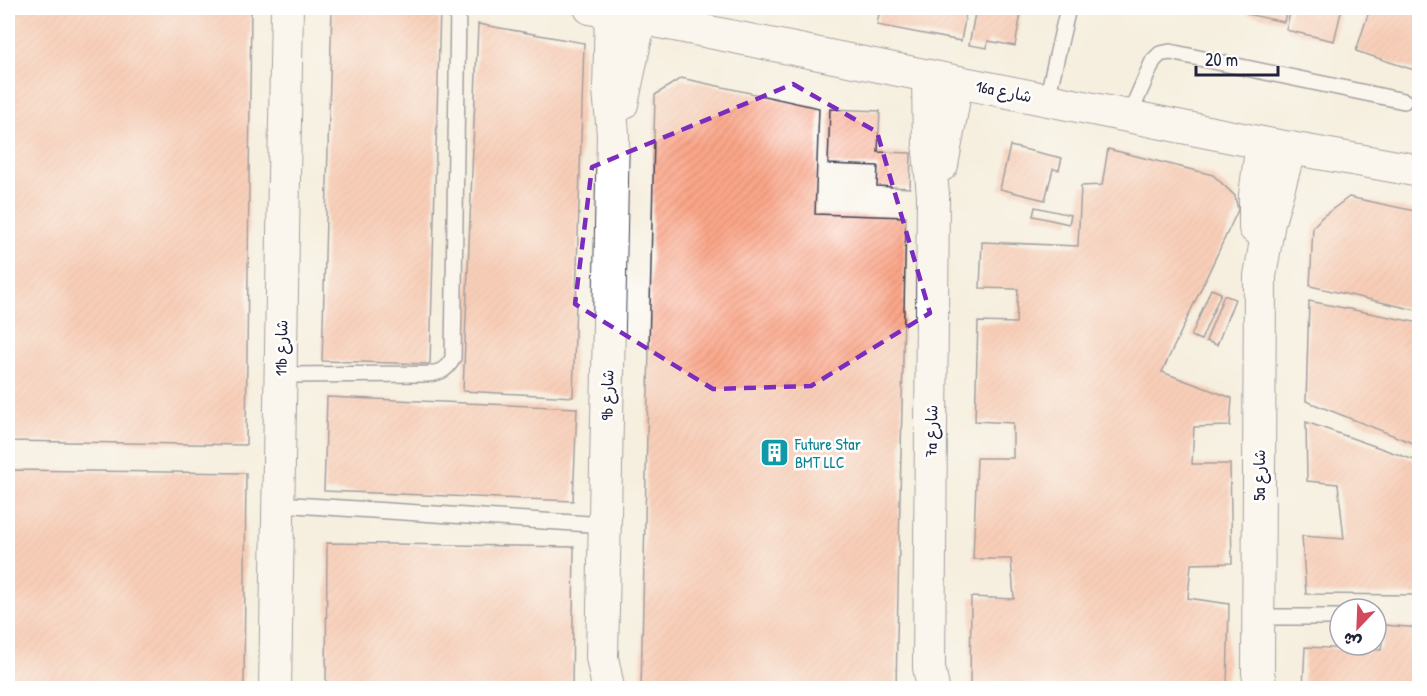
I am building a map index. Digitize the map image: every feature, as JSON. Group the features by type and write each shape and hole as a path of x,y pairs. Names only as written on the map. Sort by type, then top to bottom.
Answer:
{"street":[{"name":"11b شارع","path":"275,688 287,8"},
{"name":"16a شارع","path":"613,12 1276,145 1419,171"},
{"name":"9b شارع","path":"608,688 602,657 612,134 609,90 613,12"},
{"name":"7a شارع","path":"928,681 933,195 929,152 943,79"},
{"name":"5a شارع","path":"1258,683 1260,276 1254,215 1255,195 1276,145"},
{"name":"9b شارع","path":"594,688 602,657"}],"lane":[{"path":"281,375 439,373 448,367 453,358 458,8"},
{"path":"1047,99 1068,8"},
{"path":"1129,116 1153,61 1161,54 1170,52 1404,101"},
{"path":"279,504 605,525"},
{"path":"1259,617 1328,617"}],"highlighted area":[{"path":"793,84 877,132 930,313 811,386 713,389 575,304 592,167"}],"building":[{"path":"8,8 251,8 246,445 8,441"},
{"path":"332,8 440,8 430,364 322,361"},
{"path":"880,8 967,8 961,41 877,25"},
{"path":"976,8 1022,8 1015,46 988,41 987,48 969,45"},
{"path":"1248,8 1287,8 1284,22 1247,14"},
{"path":"1291,8 1342,8 1334,41 1286,30"},
{"path":"1370,8 1396,8 1420,15 1420,72 1356,51"},
{"path":"478,24 584,43 573,397 463,391"},
{"name":"Future Star BMT LLC","path":"681,78 819,108 815,214 906,217 896,688 641,688 655,95"},
{"path":"830,109 880,111 878,152 911,153 910,188 877,186 878,166 828,164"},
{"path":"1010,146 1062,158 1059,170 1053,169 1045,200 1000,189"},
{"path":"1108,149 1213,175 1235,196 1238,210 1162,372 1232,398 1230,426 1194,427 1192,464 1230,464 1232,563 1191,564 1188,598 1229,604 1227,688 970,688 971,597 1014,599 1011,559 973,559 977,458 1013,458 1013,423 975,421 978,322 1016,323 1018,289 980,288 982,242 1078,246 1081,186 1102,185"},
{"path":"1349,197 1420,212 1420,311 1310,286 1313,227 1322,217"},
{"path":"1035,207 1071,215 1069,224 1033,216"},
{"path":"1211,289 1221,293 1201,340 1191,336"},
{"path":"1224,295 1235,299 1217,345 1206,341"},
{"path":"1309,301 1420,323 1420,446 1306,401"},
{"path":"327,397 577,408 573,501 324,491"},
{"path":"1306,422 1420,462 1420,595 1306,594 1302,536 1344,539 1338,484 1307,481"},
{"path":"8,470 246,473 244,688 8,688"},
{"path":"327,543 574,547 572,688 326,688"},
{"path":"1388,625 1420,628 1420,688 1303,688 1305,647 1328,648 1328,657 1388,657"}],"place":[{"name":"Future Star BMT LLC","path":"774,453"}]}
